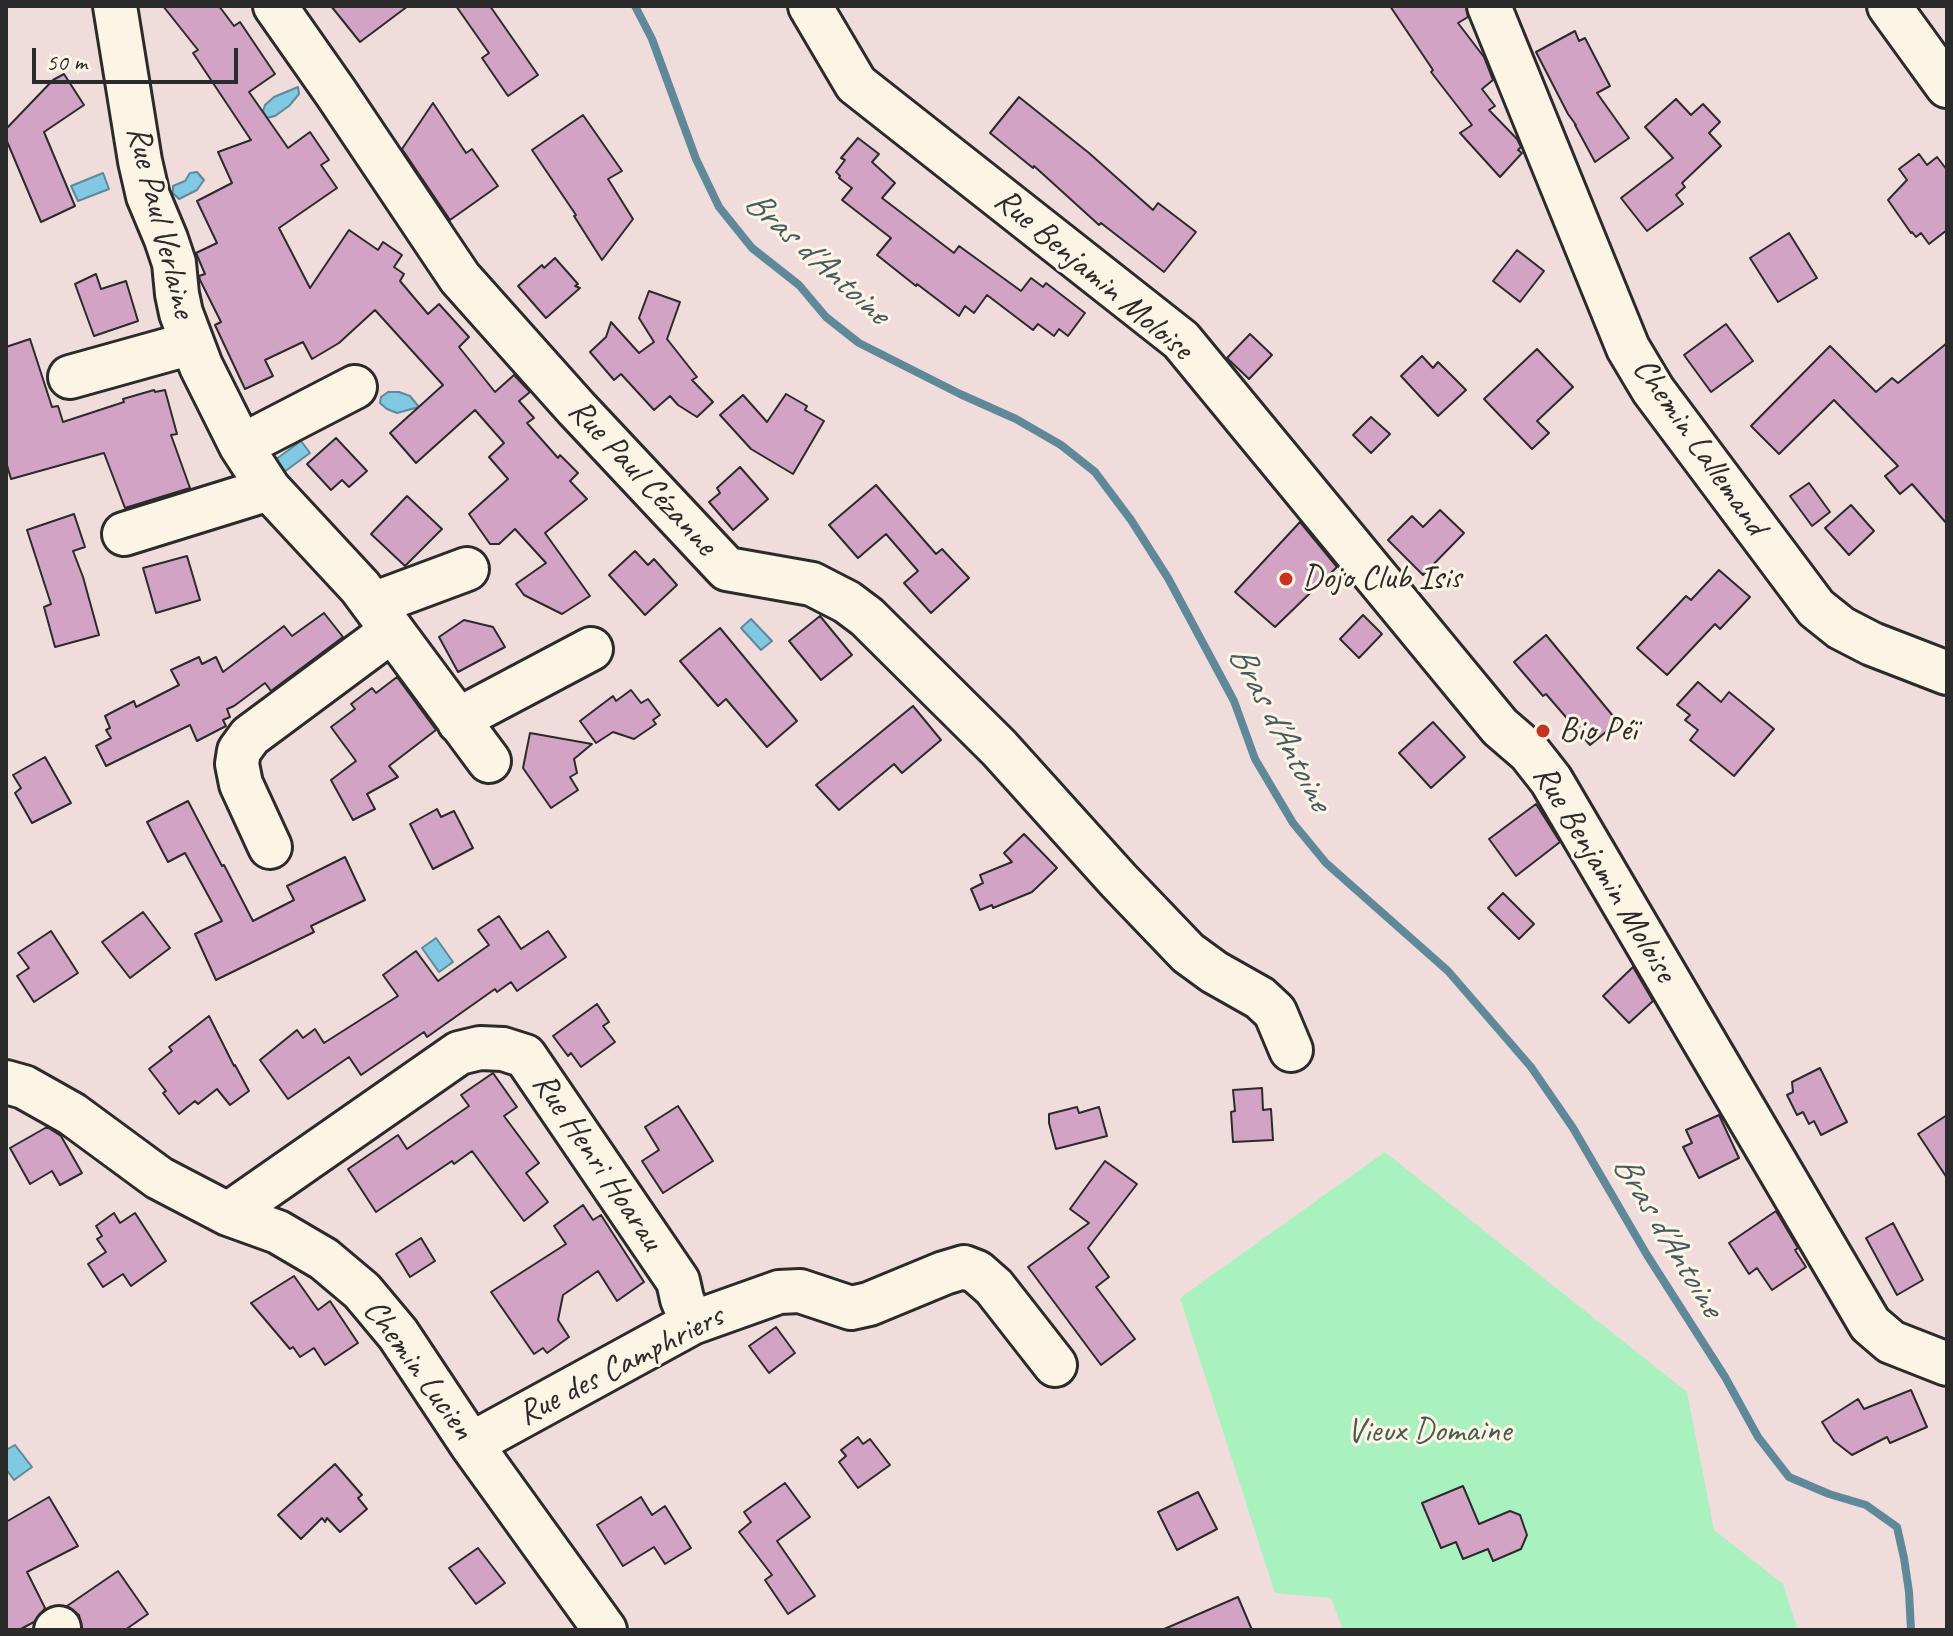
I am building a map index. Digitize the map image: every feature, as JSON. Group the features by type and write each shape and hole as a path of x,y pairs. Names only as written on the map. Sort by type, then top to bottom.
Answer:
{"street":[{"name":"Rue Paul Verlaine","path":"115,6 148,196 174,263 179,303 201,366 241,446 269,489 360,587 489,761"},
{"name":"Rue Paul Cézanne","path":"275,6 460,278 576,408 727,569 812,584 847,602 867,617 999,748 1188,953 1260,998 1275,1012 1291,1050"},
{"name":"Rue Benjamin Moloise","path":"810,6 856,84 1181,340 1500,727 1529,752 1551,780 1870,1324 1891,1342 1947,1364"},
{"name":"Chemin Lallemand","path":"1489,6 1628,348 1653,390 1816,608 1841,628 1872,644 1947,673"},
{"path":"1889,6 1947,86"},
{"name":"Rue Paul Verlaine","path":"70,377 192,343"},
{"path":"241,446 355,387"},
{"path":"124,534 269,489"},
{"path":"270,847 241,784 237,764 239,751 250,736 378,641 382,616 467,569"},
{"path":"459,722 472,712 591,649"},
{"name":"Rue Henri Hoarau","path":"228,1214 459,1053 480,1048 503,1049 525,1056 678,1281 692,1323"},
{"name":"Chemin Lucien","path":"6,1082 24,1087 72,1114 159,1178 228,1214 278,1232 324,1259 362,1291 398,1334 471,1444 605,1630"},
{"name":"Rue des Camphriers","path":"471,1444 692,1323 779,1292 800,1291 851,1308 964,1267 977,1272 994,1287 1055,1365"}],"green space":[{"name":"Vieux Domaine","path":"1385,1152 1687,1392 1714,1530 1783,1584 1798,1630 1343,1630 1331,1598 1275,1593 1180,1298"}],"water":[{"path":"298,87 299,94 289,106 267,118 263,111 265,105 274,97"},
{"path":"197,172 204,180 197,190 179,199 173,193 173,186 185,181 190,173"},
{"path":"103,173 109,189 78,201 71,186"},
{"path":"388,392 410,396 419,407 397,413 387,409 380,403 381,397"},
{"path":"301,441 310,453 284,472 275,460"},
{"path":"751,619 772,641 761,650 741,628"},
{"path":"436,938 453,962 439,972 422,948"},
{"path":"15,1445 32,1467 14,1480 6,1469 6,1450"}],"building":[{"path":"163,6 219,6 234,26 240,22 275,74 249,92 288,148 310,132 329,160 321,165 337,188 279,228 310,288 349,230 378,250 383,242 402,255 394,267 404,274 400,281 428,314 439,304 469,337 459,347 495,392 514,375 530,392 519,401 534,418 527,423 558,458 560,455 578,473 570,481 587,499 545,533 590,596 562,614 524,595 516,584 546,563 515,529 499,544 490,544 469,514 508,479 489,457 504,443 475,410 416,463 390,433 443,385 375,310 339,343 312,359 303,342 265,360 273,376 245,389 215,325 221,322 200,280 199,276 205,274 196,253 217,243 197,201 232,183 218,152 251,140 193,53 198,50"},
{"path":"331,6 408,6 360,42"},
{"path":"456,6 490,6 538,75 508,96 482,58 489,53"},
{"path":"1390,6 1466,6 1468,17 1458,23 1484,57 1493,80 1482,89 1495,106 1489,110 1521,147 1518,150 1522,153 1500,177 1460,133 1472,125 1431,72 1433,70"},
{"path":"1575,31 1579,41 1585,38 1610,86 1597,93 1629,138 1595,162 1536,52"},
{"path":"64,74 84,105 44,132 75,206 41,222 6,139 6,129 53,80"},
{"path":"1019,97 1153,210 1158,203 1196,232 1164,272 1101,223 1099,225 1034,166 990,133"},
{"path":"1676,99 1691,115 1703,104 1720,122 1709,133 1721,146 1682,183 1685,187 1676,195 1683,204 1647,231 1621,198 1673,158 1645,127"},
{"path":"433,103 466,153 472,149 498,186 450,220 402,149"},
{"path":"583,115 622,171 608,179 633,219 602,260 532,150"},
{"path":"858,138 879,154 872,162 895,183 882,198 954,253 959,246 1021,291 1031,278 1043,287 1046,283 1085,313 1068,336 1059,329 1054,336 1038,324 1033,330 987,295 974,313 965,306 959,316 877,255 891,238 842,200 852,188 836,172 845,160 841,158"},
{"path":"1919,154 1927,165 1937,157 1947,170 1947,230 1929,244 1921,233 1916,237 1911,233 1888,200 1907,180 1899,169"},
{"path":"1789,233 1817,278 1778,302 1750,258"},
{"path":"1517,250 1544,271 1520,302 1493,281"},
{"path":"555,258 578,284 575,286 580,288 546,318 518,286"},
{"path":"96,274 101,289 126,281 138,321 94,336 75,284"},
{"path":"649,291 680,302 667,339 697,377 692,380 713,402 697,417 670,396 654,410 621,374 614,380 590,352 606,337 611,322 639,353 654,342 639,318"},
{"path":"1726,324 1753,361 1711,392 1684,355"},
{"path":"1250,334 1272,355 1249,379 1227,358"},
{"path":"30,339 52,407 58,406 63,422 124,402 123,399 165,390 177,434 171,435 190,488 125,508 104,453 11,479 6,462 6,347"},
{"path":"1947,343 1947,524 1912,484 1900,494 1885,476 1898,466 1834,400 1779,454 1751,426 1830,346 1876,392 1892,378 1898,383"},
{"path":"1537,349 1573,387 1537,421 1549,433 1532,449 1484,399"},
{"path":"1422,356 1433,368 1438,362 1466,390 1438,416 1401,376"},
{"path":"786,394 824,421 793,474 751,449 720,415 743,395 767,422"},
{"path":"1371,417 1390,434 1371,453 1353,435"},
{"path":"336,438 367,471 349,487 342,480 331,490 307,464"},
{"path":"740,467 768,499 733,530 709,502 720,493 717,488"},
{"path":"1809,483 1830,512 1812,526 1790,496"},
{"path":"876,485 936,554 942,549 969,578 931,613 904,583 918,571 886,534 858,558 829,525"},
{"path":"407,496 442,529 405,566 371,534"},
{"path":"1851,505 1874,531 1849,555 1825,528"},
{"path":"1440,510 1464,533 1423,575 1388,540 1412,516 1423,527"},
{"path":"74,514 85,547 73,551 99,635 55,647 44,607 51,604 27,530"},
{"name":"Dojo Club Isis","path":"1300,522 1337,567 1275,627 1235,592"},
{"path":"635,551 648,565 654,559 677,585 645,615 609,575"},
{"path":"187,556 200,600 156,613 143,568"},
{"path":"1719,570 1750,597 1720,629 1715,624 1667,675 1637,648 1686,596 1691,600"},
{"path":"324,613 343,637 271,691 265,683 227,709 230,717 223,720 226,726 197,741 190,725 106,766 96,746 111,738 106,730 110,728 105,716 134,701 136,707 179,685 171,670 199,657 202,664 216,657 223,672 284,626 292,636"},
{"path":"1363,615 1382,634 1359,658 1340,639"},
{"path":"820,616 852,655 821,680 789,641"},
{"path":"464,620 493,627 505,647 458,672 439,637"},
{"path":"720,628 797,721 767,747 726,699 718,706 680,661"},
{"path":"1546,635 1618,722 1590,745 1514,662"},
{"path":"397,677 436,730 389,766 398,777 367,794 375,809 353,820 331,780 356,761 331,727 355,709 351,704 372,688 376,693"},
{"path":"1698,682 1721,702 1729,692 1774,729 1734,776 1690,740 1698,730 1685,720 1690,715 1677,705"},
{"path":"631,690 641,703 648,699 660,715 653,720 656,724 634,739 613,732 596,743 580,721 613,696 616,701"},
{"path":"913,706 941,740 902,773 894,764 839,810 816,785"},
{"path":"1433,722 1465,757 1431,788 1399,753"},
{"path":"530,733 592,744 574,759 577,773 570,777 578,790 551,808 523,768"},
{"path":"45,757 71,803 32,823 15,793 21,788 13,775"},
{"path":"188,801 253,921 294,900 287,886 345,857 365,900 311,926 314,932 216,980 195,934 222,921 185,853 168,862 147,822"},
{"path":"1536,804 1560,842 1516,876 1489,839"},
{"path":"437,809 441,817 454,811 473,848 433,869 410,824"},
{"path":"1024,834 1057,868 1032,892 980,910 971,889 983,883 980,875 1012,862 1004,853"},
{"path":"1503,893 1534,924 1519,939 1488,908"},
{"path":"143,912 170,948 130,978 102,942"},
{"path":"499,916 521,949 548,931 566,957 517,991 511,982 497,992 495,989 427,1037 424,1032 361,1075 349,1057 288,1099 260,1060 297,1030 303,1038 315,1029 324,1043 398,996 383,975 416,951 438,981 489,945 478,930"},
{"path":"51,931 78,973 34,1002 17,976 29,968 18,953"},
{"path":"1633,967 1653,1001 1629,1023 1603,996"},
{"path":"597,1004 609,1022 603,1026 615,1042 581,1067 553,1036"},
{"path":"209,1016 249,1091 230,1105 217,1089 179,1114 149,1069 172,1051 169,1047"},
{"path":"1820,1068 1847,1122 1821,1135 1814,1121 1809,1124 1803,1112 1797,1115 1787,1095 1793,1092 1792,1082"},
{"path":"493,1073 517,1107 504,1116 539,1163 526,1173 548,1202 524,1221 472,1151 376,1212 348,1169 398,1135 407,1149 469,1106 461,1095"},
{"path":"1262,1088 1263,1110 1271,1109 1273,1140 1233,1142 1233,1090"},
{"path":"678,1106 713,1161 663,1193 642,1161 659,1150 645,1127"},
{"path":"1077,1107 1079,1113 1099,1107 1107,1136 1056,1149 1049,1114"},
{"path":"1719,1115 1739,1158 1699,1178 1683,1147 1692,1143 1686,1130"},
{"path":"1947,1115 1947,1178 1918,1134"},
{"path":"47,1127 61,1136 82,1173 60,1185 52,1171 30,1184 10,1148"},
{"path":"1105,1161 1137,1184 1088,1248 1109,1277 1096,1287 1135,1339 1101,1365 1028,1267 1089,1223 1070,1209"},
{"path":"583,1205 593,1220 601,1215 644,1282 617,1301 598,1271 563,1295 558,1320 569,1337 547,1353 543,1348 534,1354 491,1292 566,1244 554,1226"},
{"path":"1776,1211 1806,1267 1772,1290 1757,1268 1749,1274 1729,1243"},
{"path":"114,1213 120,1223 135,1213 166,1261 131,1286 123,1274 103,1287 88,1264 106,1252 97,1239 102,1236 96,1226"},
{"path":"1893,1223 1923,1280 1897,1295 1866,1238"},
{"path":"421,1238 435,1261 410,1277 396,1254"},
{"path":"294,1276 318,1310 330,1301 358,1343 325,1365 314,1348 300,1357 293,1347 290,1349 251,1303"},
{"path":"776,1327 795,1353 769,1373 749,1346"},
{"path":"1911,1390 1927,1427 1890,1443 1887,1437 1852,1455 1834,1441 1822,1422 1858,1399 1864,1409"},
{"path":"858,1437 863,1444 870,1439 890,1465 858,1488 839,1462 846,1456 841,1450"},
{"path":"335,1464 362,1495 358,1498 367,1509 340,1532 327,1518 325,1522 322,1518 301,1539 278,1515"},
{"path":"785,1483 810,1517 777,1541 815,1596 788,1614 765,1580 772,1575 739,1532 751,1522 744,1512"},
{"path":"1463,1486 1479,1524 1510,1511 1520,1515 1527,1535 1521,1549 1493,1561 1488,1549 1463,1559 1456,1542 1441,1548 1422,1503"},
{"path":"1198,1492 1217,1529 1177,1550 1158,1512"},
{"path":"49,1497 78,1546 27,1572 45,1608 34,1622 19,1630 6,1630 6,1522"},
{"path":"641,1497 652,1515 665,1506 691,1548 665,1564 654,1547 623,1566 597,1525"},
{"path":"478,1548 505,1583 476,1604 449,1568"},
{"path":"118,1571 148,1614 125,1630 82,1630 79,1615 67,1606"},
{"path":"1238,1597 1252,1630 1162,1630"}],"waterway":[{"name":"Bras d'Antoine","path":"635,6 652,39 696,159 719,207 752,248 799,285 826,317 859,343 1016,419 1061,445 1095,472 1131,520 1168,578 1234,701 1255,759 1293,823 1326,863 1448,971 1531,1067 1573,1128 1647,1255 1725,1377 1758,1437 1789,1477 1866,1505 1897,1527 1909,1592 1911,1630"}],"place":[{"name":"Dojo Club Isis","path":"1286,579"},
{"name":"Bio Péï","path":"1543,731"}]}
